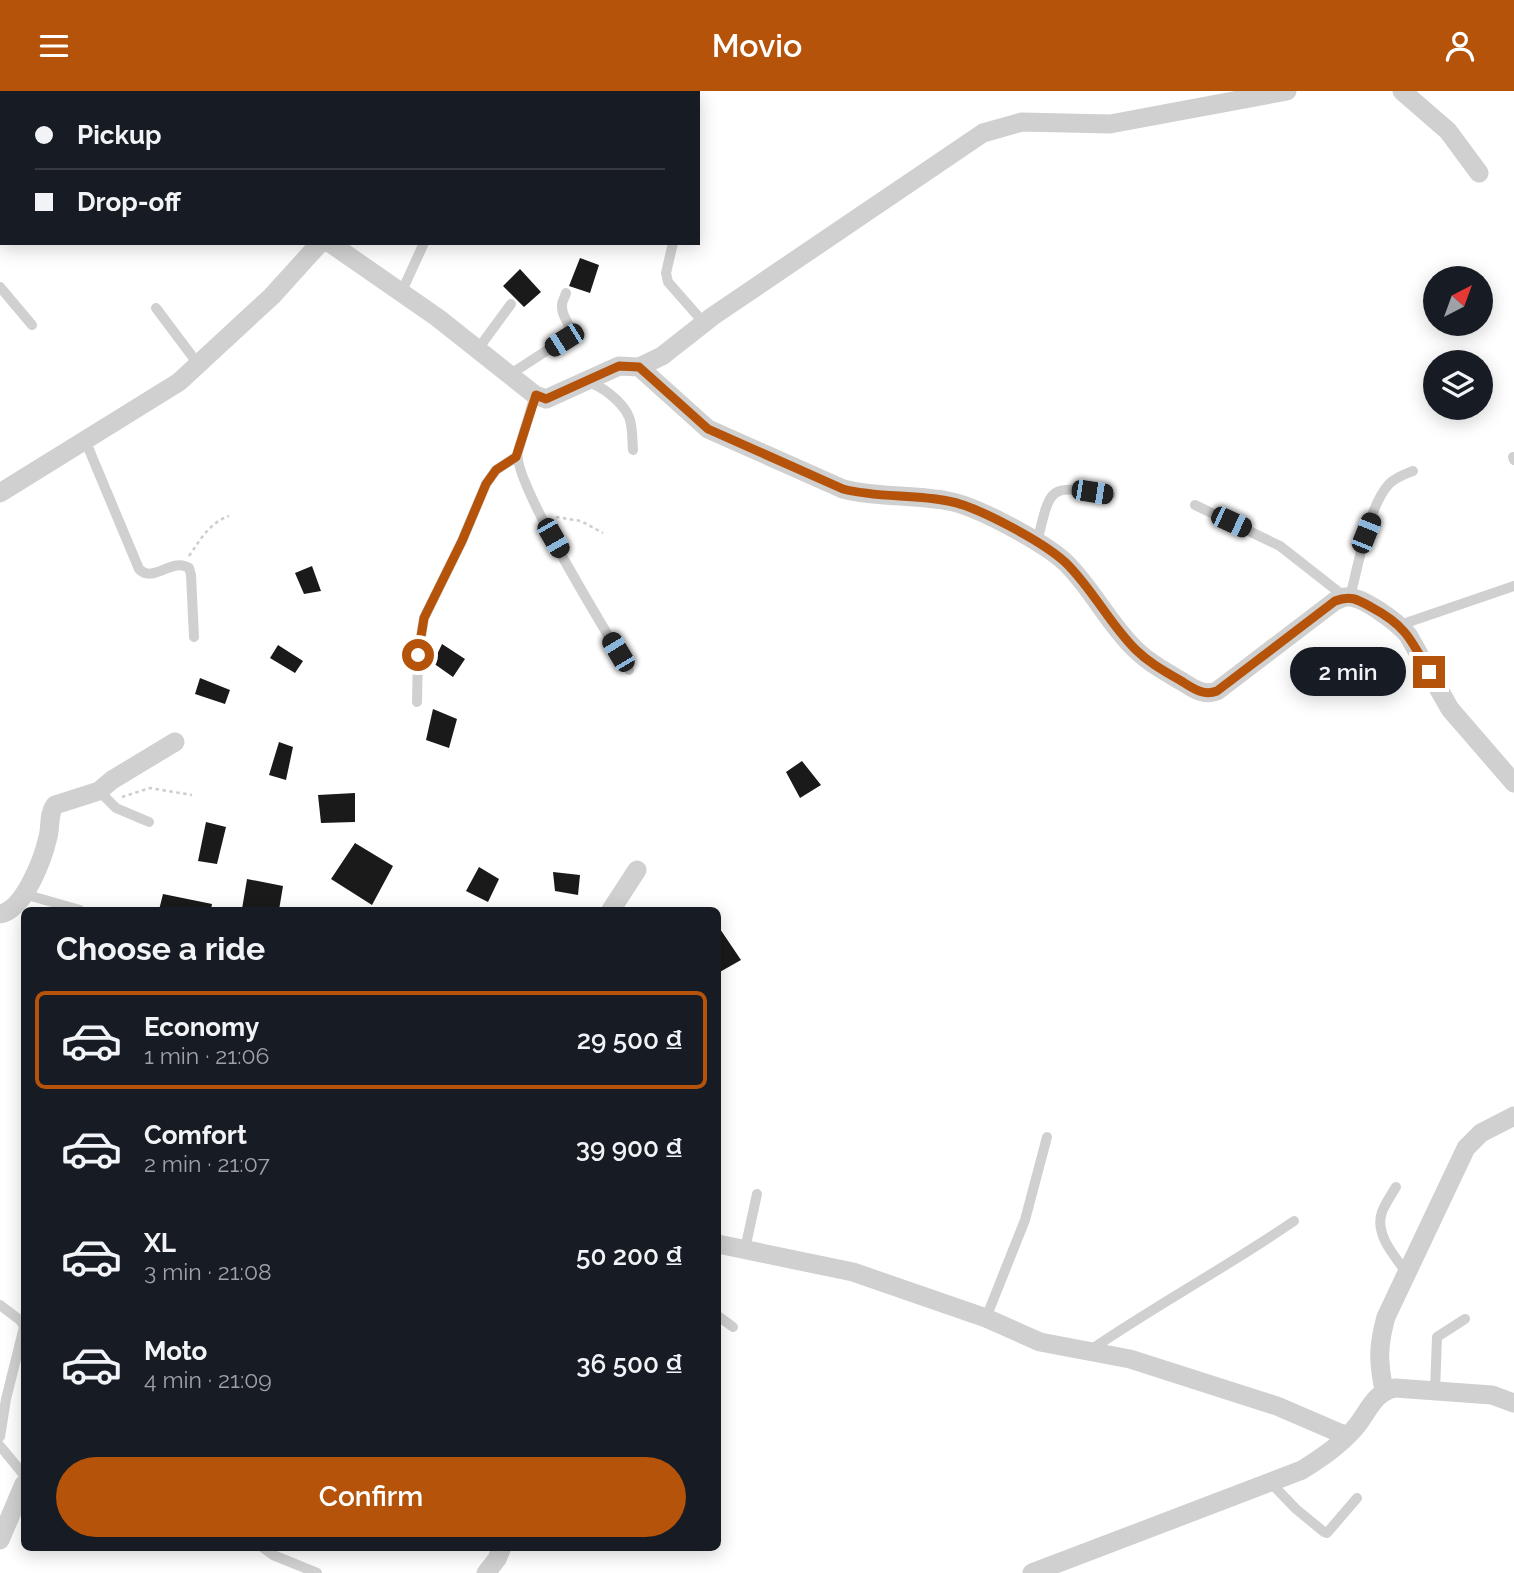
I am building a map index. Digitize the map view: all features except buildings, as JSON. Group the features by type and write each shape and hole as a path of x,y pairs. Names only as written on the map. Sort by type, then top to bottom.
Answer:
{"street":[{"path":"333,245 402,291 509,375 546,399 619,366 639,367 662,356 704,323 983,133 1022,122 1111,124 1287,91"},
{"path":"1402,91 1448,131 1479,173"},
{"path":"0,493 179,381 272,296 318,245"},
{"path":"639,367 708,429 830,484 863,494 947,501 974,509 1037,543 1068,565 1132,647 1148,661 1198,691 1209,694 1217,691 1335,601 1348,597 1390,617 1400,625 1450,709 1514,783"},
{"path":"0,914 18,903 31,883 48,837 51,810 62,802 104,796 122,773 176,742"},
{"path":"617,907 637,870"},
{"path":"1384,1390 1378,1362 1379,1341 1386,1317 1466,1148 1481,1133 1514,1117"},
{"path":"721,1245 853,1272 986,1318 1040,1342 1144,1363 1277,1406 1342,1434 1348,1434"},
{"path":"1032,1573 1302,1469 1321,1458 1353,1430 1384,1390 1395,1388 1492,1395 1514,1403"},
{"path":"0,1540 21,1492"},
{"path":"486,1573 500,1551"}],"lane":[{"path":"402,291 423,245"},
{"path":"673,245 666,274 668,282 704,323"},
{"path":"0,288 32,325"},
{"path":"509,375 564,340 569,333 570,326 562,306 566,293"},
{"path":"478,349 511,304"},
{"path":"156,308 198,364"},
{"path":"586,382 596,384 622,407 629,418 633,450"},
{"path":"417,702 418,655 424,618 462,541 486,484 496,470 516,457 536,395"},
{"path":"85,440 143,574 150,575 183,564 189,568 194,637"},
{"path":"516,457 539,514 629,670"},
{"path":"1195,505 1280,546 1348,597 1366,533 1384,492 1397,478 1413,471"},
{"path":"1037,543 1046,506 1057,491 1074,489 1110,495"},
{"path":"1400,625 1514,586"},
{"path":"104,796 116,808 149,822"},
{"path":"23,894 69,907"},
{"path":"986,1318 1025,1220 1047,1137"},
{"path":"1396,1187 1381,1214 1381,1225 1385,1243 1407,1273"},
{"path":"745,1249 757,1194"},
{"path":"1088,1351 1123,1327 1251,1251 1294,1221"},
{"path":"0,1305 21,1321"},
{"path":"721,1318 733,1327"},
{"path":"1435,1391 1437,1337 1465,1319"},
{"path":"0,1437 21,1339"},
{"path":"0,1448 21,1472"},
{"path":"1270,1482 1296,1509 1327,1533 1357,1498"},
{"path":"268,1551 317,1573"}],"path":[{"path":"539,514 581,521 603,533"},
{"path":"183,564 209,527 217,520 229,516"},
{"path":"104,796 150,788 192,795"}],"route":[{"path":"418,655 424,618 462,541 486,484 496,470 516,457 536,395 546,399 558,396 619,366 639,367 649,373 708,429 843,489 863,494 947,501 974,509 1037,543 1068,565 1132,647 1148,661 1198,691 1209,694 1217,691 1335,601 1345,597 1356,599 1400,625 1429,672"}]}
